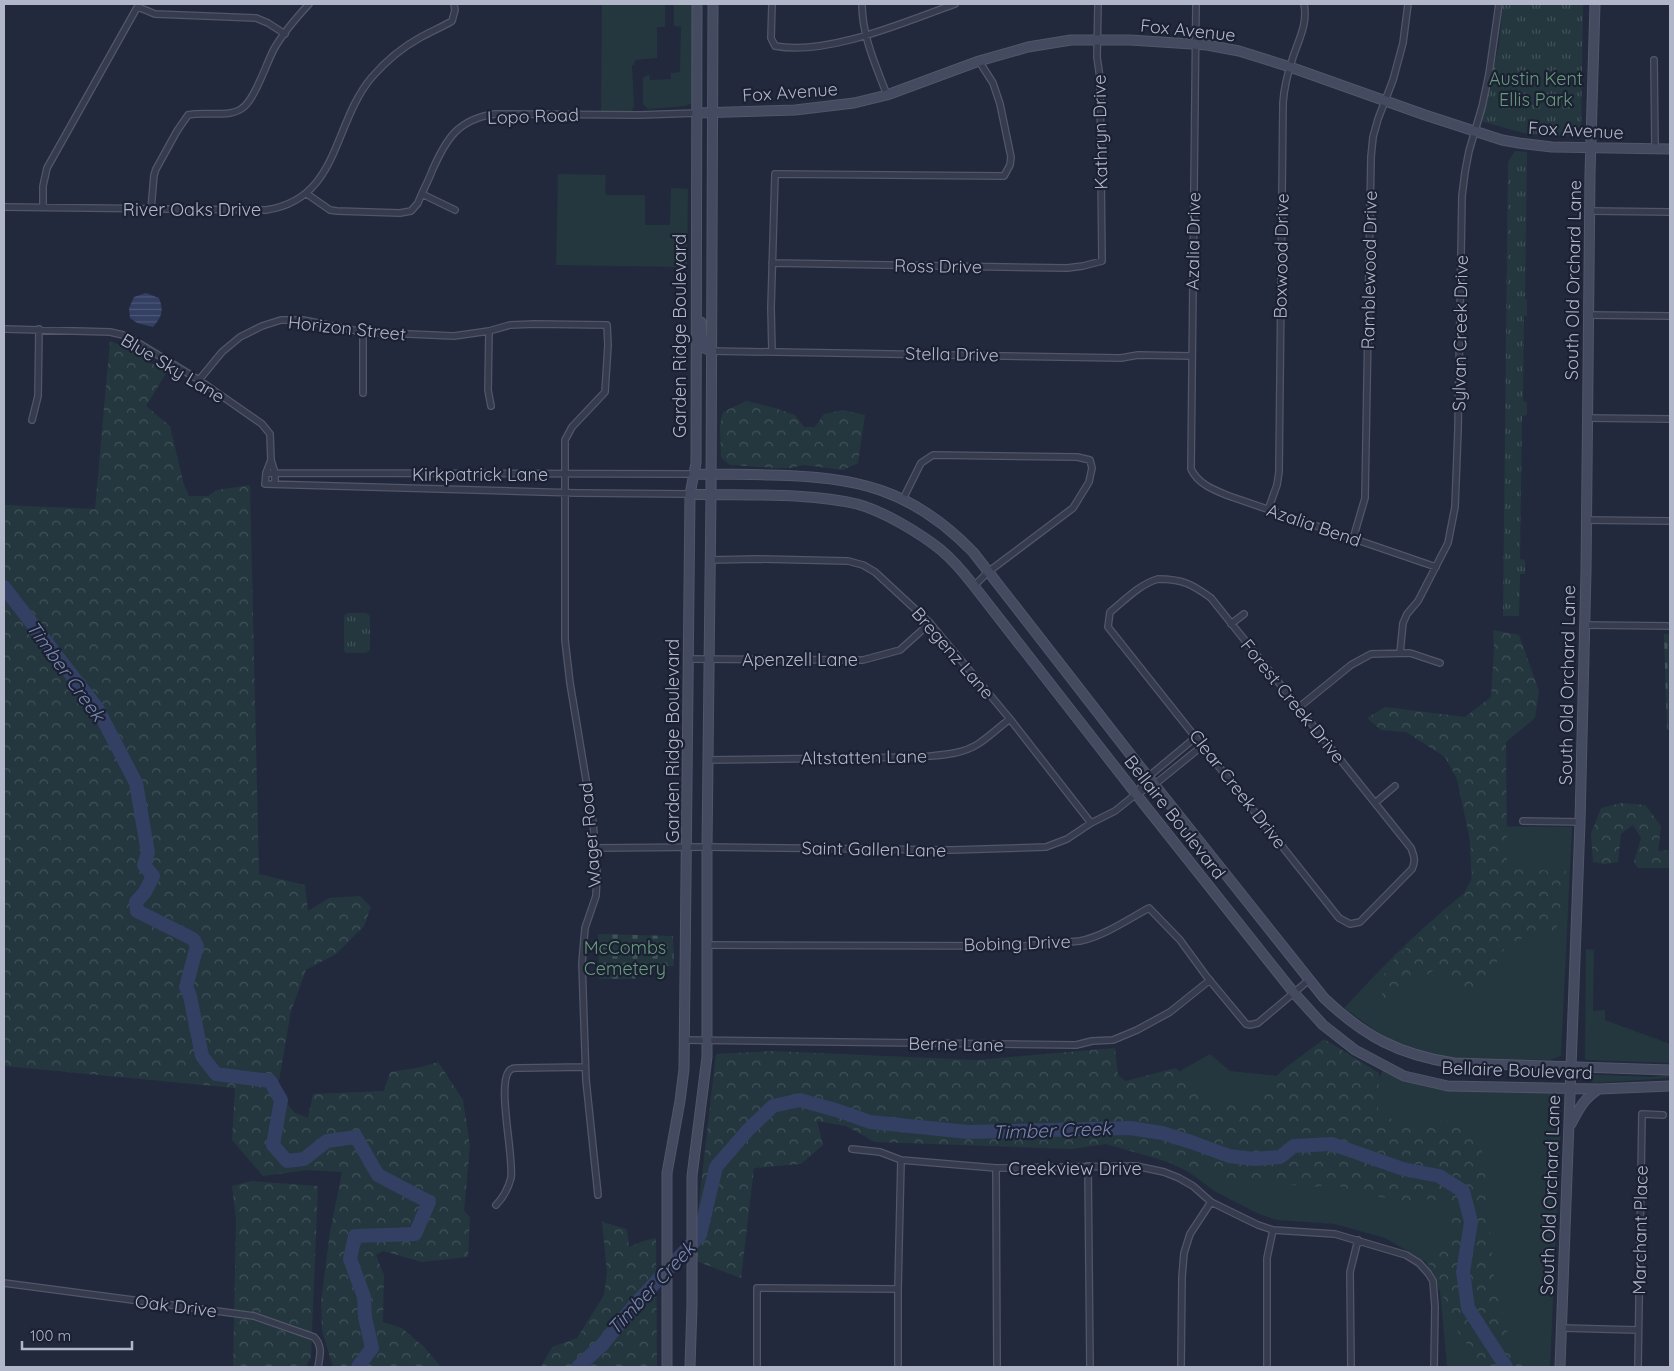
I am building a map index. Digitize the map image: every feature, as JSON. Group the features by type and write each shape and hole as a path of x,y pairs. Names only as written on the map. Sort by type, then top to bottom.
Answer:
{"main road":[{"name":"Garden Ridge Boulevard","path":"667,1367 667,1173 684,1069 690,494 695,474 697,4"},
{"name":"Garden Ridge Boulevard","path":"690,1367 692,1176 706,1074 708,1041 707,847 713,4"},
{"name":"South Old Orchard Lane","path":"1560,1367 1580,822 1595,4"},
{"name":"Fox Avenue","path":"697,113 827,108 887,95 1004,53 1042,44 1097,39 1195,44 1240,51 1474,131 1519,143 1552,147 1670,149"},
{"path":"695,290 704,348 712,352"},
{"name":"Bellaire Boulevard","path":"695,474 807,476 863,484 903,499 926,511 946,525 973,552 1154,785 1324,998 1344,1017 1379,1040 1407,1053 1454,1063 1670,1070"},
{"name":"Bellaire Boulevard","path":"690,494 826,499 867,508 894,520 936,546 955,563 974,586 1294,993 1330,1032 1355,1050 1404,1076 1448,1086 1599,1089 1670,1086"},
{"path":"1569,1129 1580,1105 1587,1097 1599,1089"}],"street":[{"path":"151,210 156,169 188,114 233,113 242,109 254,95 261,75 275,48 309,4"},
{"name":"River Oaks Drive","path":"4,207 266,210 284,206 307,194 315,185 324,171 358,97 370,79 383,65 406,47 452,21 454,4"},
{"path":"772,4 771,38 775,46 787,48 806,47 866,36 955,4"},
{"path":"862,4 866,36 887,95"},
{"name":"Kathryn Drive","path":"1098,4 1097,57 1100,78 1102,261"},
{"name":"Azalia Drive","path":"1195,477 1191,469 1190,456 1196,4"},
{"name":"Boxwood Drive","path":"1268,510 1277,485 1279,472 1283,103 1286,80 1304,29 1306,17 1304,4"},
{"name":"Ramblewood Drive","path":"1353,539 1365,498 1371,157 1373,137 1393,80 1403,43 1408,4"},
{"name":"Sylvan Creek Drive","path":"1400,653 1400,631 1403,623 1407,614 1418,601 1448,543 1455,508 1464,172 1489,74 1499,4"},
{"path":"43,207 43,186 47,168 138,5 155,14 256,18 286,34"},
{"path":"1654,60 1654,149"},
{"path":"772,351 771,308 775,174 1004,176 1010,165 1011,157 1002,113 993,83 979,62"},
{"name":"Lopo Road","path":"307,194 330,210 400,213 411,211 418,203 442,147 453,133 471,120 486,115 697,113"},
{"path":"422,194 455,210"},
{"path":"1590,211 1670,212"},
{"name":"Ross Drive","path":"772,263 1067,268 1102,261"},
{"path":"1589,315 1670,316"},
{"name":"Horizon Street","path":"199,380 222,352 240,337 281,320 303,320 363,332 454,336 489,332 510,325 607,325"},
{"name":"Wager Road","path":"598,1195 585,1067 582,963 585,928 596,896 597,872 593,822 570,682 566,640 565,440 572,427 605,392 608,345 607,325"},
{"name":"Blue Sky Lane","path":"4,329 92,330 123,335 199,380 267,428 271,442 271,460 275,473 275,484"},
{"path":"32,420 38,396 39,329"},
{"path":"363,332 363,393"},
{"path":"489,332 488,390 491,406"},
{"name":"Stella Drive","path":"712,352 772,351 1121,358 1138,355 1192,356"},
{"path":"1587,418 1670,419"},
{"path":"903,499 922,463 932,455 1077,457 1090,460 1092,468 1089,482 1072,508 988,572 974,586"},
{"name":"Blue Sky Lane","path":"265,484 266,473 271,460"},
{"name":"Kirkpatrick Lane","path":"266,473 695,474"},
{"name":"Azalia Bend","path":"1195,477 1210,488 1222,493 1436,567"},
{"name":"Kirkpatrick Lane","path":"265,484 565,493 690,494"},
{"path":"1586,520 1670,520"},
{"name":"Bregenz Lane","path":"710,560 848,561 862,565 875,572 930,623 1010,719 1091,823"},
{"name":"Forest Creek Drive","path":"1110,612 1151,581 1158,579 1171,579 1193,585 1210,598 1411,848 1415,857 1412,869 1385,896"},
{"name":"Clear Creek Drive","path":"1110,612 1108,626 1114,635 1339,918 1350,924 1360,922 1385,896"},
{"path":"1231,624 1244,614"},
{"name":"Apenzell Lane","path":"689,659 864,660 900,650 930,623"},
{"path":"1584,625 1670,626"},
{"path":"1298,708 1351,666 1371,654 1410,653 1440,663"},
{"name":"Altstatten Lane","path":"708,760 920,757 942,755 972,747 1010,719"},
{"path":"1136,794 1148,777 1196,737"},
{"path":"1136,794 1154,785 1202,746"},
{"path":"1375,803 1395,786"},
{"name":"Saint Gallen Lane","path":"595,848 707,847 952,850 1046,847 1067,839 1091,823 1116,812 1136,794"},
{"path":"1523,821 1580,822"},
{"name":"Bobing Drive","path":"707,945 1024,946 1088,939 1149,908 1180,940 1243,1021 1250,1025 1258,1023 1309,980"},
{"name":"Berne Lane","path":"684,1040 1076,1046 1092,1041 1113,1040 1138,1030 1170,1012 1210,980"},
{"path":"496,1205 505,1195 511,1177 505,1089 508,1072 512,1068 585,1067"},
{"name":"Marchant Place","path":"1638,1367 1642,1114 1663,1115"},
{"name":"Creekview Drive","path":"852,1149 880,1152 901,1160 996,1168 1136,1166 1164,1172 1193,1186 1211,1202 1258,1225 1273,1230 1336,1234 1406,1255 1419,1263 1432,1281 1435,1307 1434,1367"},
{"path":"898,1367 901,1160"},
{"path":"1088,1166 1090,1367"},
{"path":"996,1168 996,1367"},
{"path":"1181,1367 1184,1253 1190,1234 1211,1202"},
{"path":"1267,1367 1268,1258 1273,1230"},
{"path":"1351,1367 1350,1272 1358,1240"},
{"name":"Oak Drive","path":"4,1283 254,1316 314,1337 318,1341 320,1350 318,1367"},
{"path":"757,1367 757,1288 898,1289"},
{"path":"1562,1328 1638,1330"}],"green space":[{"path":"602,4 665,4 665,27 657,27 657,58 635,60 634,65 632,65 634,106 632,111 601,111"},
{"path":"674,4 692,4 693,102 686,106 648,109 643,104 643,78 649,74 650,80 671,79 671,73 680,72 681,27 674,26"},
{"name":"Austin Kent Ellis Park","path":"1503,4 1583,4 1581,137 1527,134 1481,121 1499,45"},
{"path":"1515,151 1527,152 1525,299 1527,300 1527,316 1524,316 1523,401 1527,402 1527,415 1522,416 1520,559 1525,560 1525,574 1520,574 1519,616 1503,616 1508,162"},
{"path":"558,174 606,175 606,195 645,195 645,225 670,225 671,188 688,189 687,267 556,265"},
{"path":"110,341 128,348 148,362 168,370 146,406 170,426 184,485 189,496 208,496 217,490 250,485 259,874 305,885 308,911 329,898 360,896 371,907 364,926 336,954 306,970 291,1011 277,1092 295,1113 308,1118 313,1094 384,1091 390,1072 422,1067 438,1062 463,1100 470,1146 464,1211 470,1217 468,1257 422,1262 383,1251 376,1255 384,1275 383,1322 402,1328 425,1348 441,1367 333,1367 322,1331 321,1302 330,1232 342,1172 307,1170 263,1176 232,1140 235,1088 4,1066 4,505 95,509"},
{"path":"746,401 795,415 804,427 815,427 824,414 843,410 865,415 858,463 843,470 803,465 791,468 776,468 730,465 721,458 720,425 723,412"},
{"path":"347,613 366,613 370,616 370,650 366,653 346,653 344,650 344,616"},
{"path":"1493,630 1519,635 1539,691 1535,718 1506,742 1507,869 1566,871 1559,917 1553,941 1538,932 1507,944 1483,987 1467,989 1439,967 1385,1002 1378,983 1396,957 1458,905 1472,878 1471,845 1457,779 1445,757 1406,732 1381,730 1367,718 1385,707 1465,717 1491,697 1494,649"},
{"path":"1664,634 1670,634 1670,730 1667,730"},
{"path":"1622,803 1645,805 1661,826 1658,851 1670,850 1670,868 1638,868 1634,862 1641,838 1633,825 1621,834 1618,862 1605,864 1593,862 1591,834 1601,808"},
{"path":"1469,826 1572,827 1561,1056 1550,1060 1452,1058 1402,1046 1376,1031 1344,1008 1406,945 1472,887"},
{"name":"McCombs Cemetery","path":"598,934 673,936 674,966 647,967 634,979 599,979"},
{"path":"1586,949 1594,950 1593,1011 1605,1010 1605,1020 1670,1044 1670,1063 1586,1060"},
{"path":"1324,1039 1379,1073 1378,1111 1407,1128 1432,1121 1452,1121 1480,1134 1494,1278 1510,1343 1527,1367 1484,1367 1458,1332 1428,1261 1433,1251 1448,1235 1452,1217 1446,1206 1430,1199 1410,1202 1367,1195 1332,1184 1314,1187 1228,1179 1106,1144 1072,1149 875,1142 846,1126 817,1121 823,1145 801,1164 754,1168 741,1278 696,1261 698,1211 716,1054 772,1051 977,1060 1115,1048 1118,1075 1125,1081 1176,1068 1200,1097 1244,1106 1284,1069"},
{"path":"1210,1054 1230,1071 1280,1076 1369,1098 1383,1070 1399,1077 1560,1092 1561,1121 1550,1367 1447,1367 1440,1291 1426,1262 1385,1238 1335,1224 1277,1220 1259,1214 1216,1192 1187,1171 1141,1150 1173,1075"},
{"path":"1582,1074 1651,1077 1670,1074 1670,1078 1595,1083 1584,1079"},
{"path":"252,1181 318,1186 311,1357 306,1367 233,1367 236,1219 232,1186"},
{"path":"602,1222 627,1229 629,1247 656,1238 657,1367 541,1367 552,1347 577,1338 604,1295 607,1272"}],"water":[{"path":"146,293 159,298 162,310 153,327 137,323 130,318 129,308 134,297"}],"waterway":[{"name":"Timber Creek","path":"4,587 97,708 136,783 148,853 144,865 153,876 145,892 136,902 137,911 193,939 197,946 186,987 190,996 202,1056 216,1074 270,1081 281,1100 273,1145 287,1161 304,1159 327,1141 356,1137 378,1175 429,1202 415,1234 355,1236 350,1259 364,1297 365,1317 372,1348 358,1367"},
{"name":"Timber Creek","path":"578,1367 602,1345 637,1302 700,1235 716,1167 747,1131 773,1106 800,1100 870,1122 968,1132 1130,1128 1162,1133 1229,1156 1254,1159 1280,1157 1294,1146 1332,1144 1403,1169 1439,1176 1463,1191 1471,1222 1463,1272 1468,1308 1506,1367"}]}
